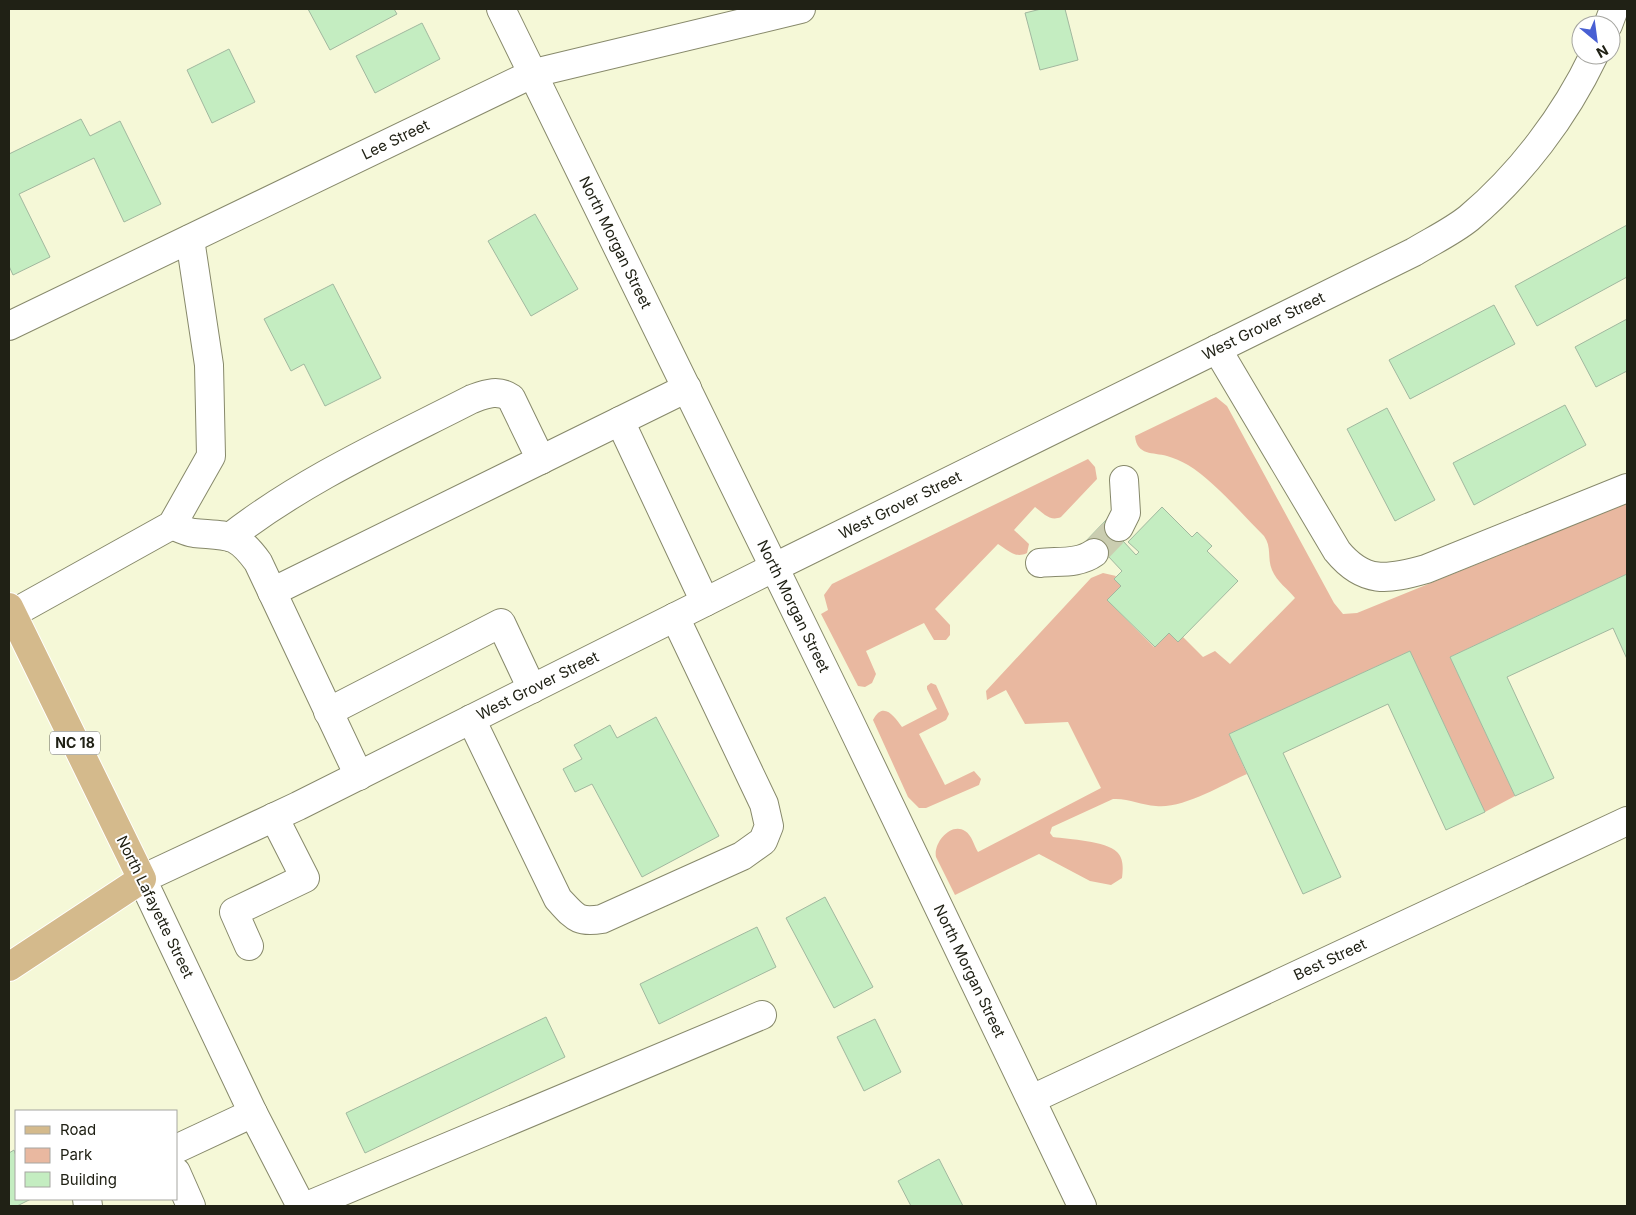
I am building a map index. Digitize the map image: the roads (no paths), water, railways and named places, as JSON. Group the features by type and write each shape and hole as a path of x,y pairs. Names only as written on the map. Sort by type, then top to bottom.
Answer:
{"main road":[{"name":"North Lafayette Street","path":"10,610 142,879"},
{"path":"9,967 142,879"}],"street":[{"name":"North Morgan Street","path":"501,9 534,73 774,567 1082,1206"},
{"name":"Lee Street","path":"9,326 534,73 801,9"},
{"name":"West Grover Street","path":"142,879 359,776 774,567 1414,252 1468,219 1498,191 1539,143 1578,89 1589,65"},
{"path":"10,610 172,525 211,456 209,366 190,239"},
{"path":"1216,349 1336,551 1349,566 1358,572 1391,577 1426,569 1627,488"},
{"path":"272,592 687,388"},
{"path":"230,537 273,507 337,469 487,393 505,394 511,398 542,460"},
{"path":"620,422 705,602"},
{"path":"1119,527 1126,512 1124,480"},
{"path":"172,525 193,533 212,532 230,537 246,546 258,562 359,776"},
{"path":"1040,563 1078,560 1087,558 1094,553"},
{"path":"471,719 558,899 572,914 585,921 602,919 742,856 763,841 769,826 764,804 675,617"},
{"path":"328,712 500,624 532,689"},
{"path":"249,946 234,912 305,878 274,817"},
{"name":"Best Street","path":"1032,1099 1627,821"},
{"name":"North Lafayette Street","path":"142,879 253,1113 301,1206"},
{"path":"307,1206 762,1015"},
{"path":"178,1148 253,1113"},
{"path":"178,1177 191,1206"}],"tunnel":[{"path":"1094,553 1119,527"}]}
